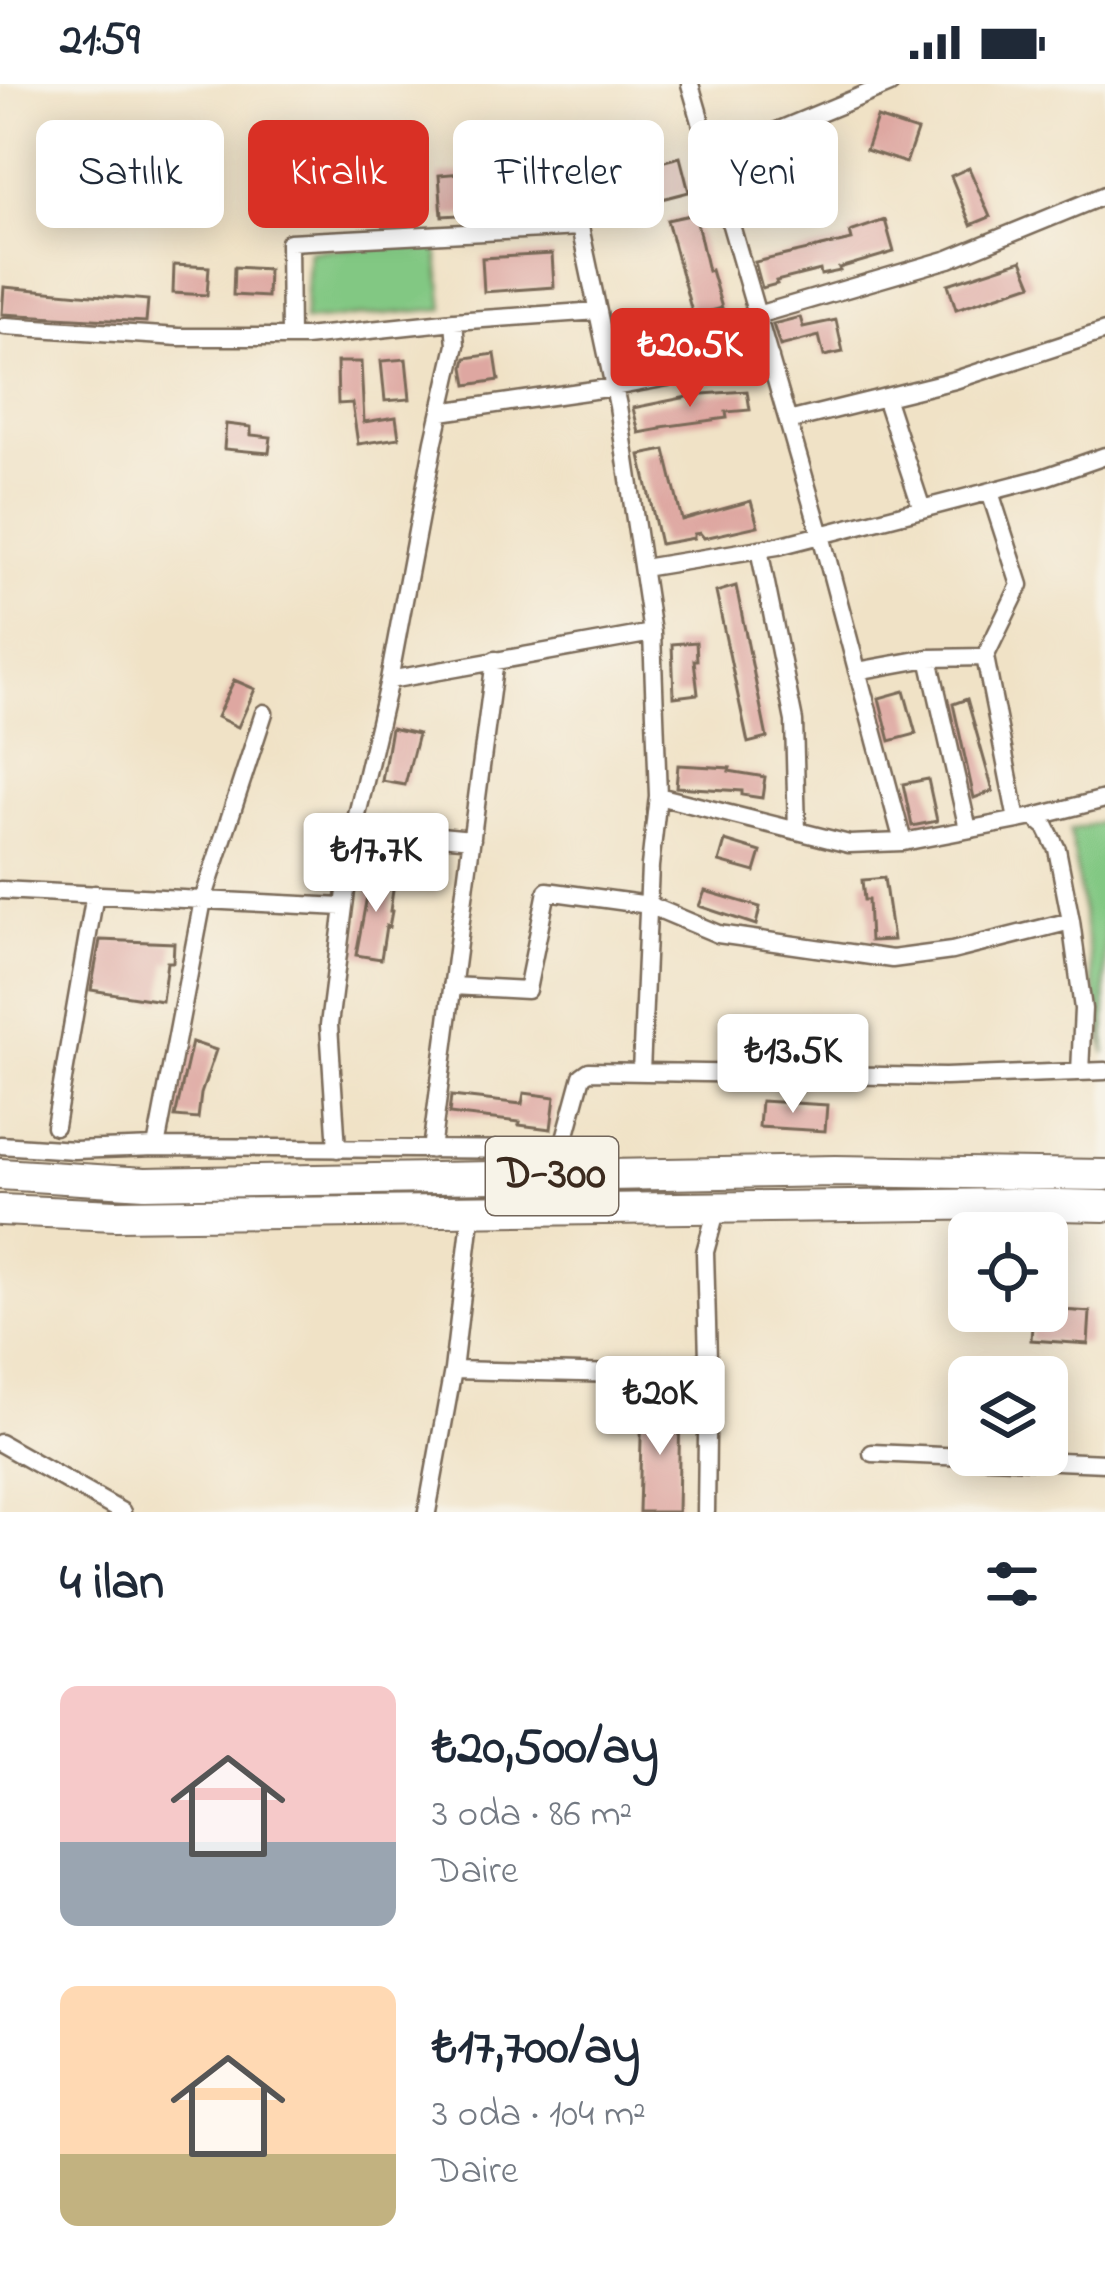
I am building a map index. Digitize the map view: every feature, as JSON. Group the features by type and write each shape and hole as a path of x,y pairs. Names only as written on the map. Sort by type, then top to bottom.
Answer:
{"highway":[{"name":"D-300","path":"0,1174 145,1183 858,1172 1105,1175"},
{"name":"D-300","path":"0,1210 116,1215 1105,1206"}],"street":[{"path":"690,84 701,120"},
{"path":"803,120 890,84"},
{"path":"757,315 949,259 1105,195"},
{"path":"290,337 289,242 580,227 614,387 652,633 658,796 640,1072"},
{"path":"732,228 903,842"},
{"path":"5,326 179,338 290,337 598,311"},
{"path":"337,1149 329,1025 354,828 389,680 456,345 454,321"},
{"path":"788,421 955,380 1105,331"},
{"path":"441,412 770,358"},
{"path":"885,398 922,509"},
{"path":"643,568 821,536 1105,456"},
{"path":"990,492 1020,585 985,657 1026,819"},
{"path":"759,549 794,721 797,831"},
{"path":"389,680 652,633"},
{"path":"857,671 929,658 985,657"},
{"path":"929,658 968,830"},
{"path":"430,1150 495,660"},
{"path":"156,1148 202,900 265,713"},
{"path":"658,796 849,844 903,842 1105,799"},
{"path":"1026,819 1046,827 1057,848 1083,1009 1080,1072"},
{"path":"354,828 472,839"},
{"path":"0,890 344,907"},
{"path":"452,986 527,990 547,891 649,905 718,934 892,959 952,951 1071,921"},
{"path":"56,1126 95,894"},
{"path":"561,1153 582,1076 590,1071 945,1077 1105,1071"},
{"path":"0,1145 74,1150 554,1150 625,1175"},
{"path":"706,1512 705,1252 718,1208"},
{"path":"428,1512 453,1370 472,1210"},
{"path":"453,1370 666,1375 708,1359"},
{"path":"0,1443 122,1512"},
{"path":"872,1453 1105,1463"}],"green space":[{"path":"436,242 444,309 304,321 309,251"},
{"path":"1105,821 1105,1054 1070,830"}],"building":[{"path":"877,118 917,131 906,163 866,150"},
{"path":"680,157 688,192 664,198 664,161"},
{"path":"969,168 990,217 971,225 951,176"},
{"path":"453,174 453,215 442,216 439,175"},
{"path":"688,216 688,228 698,228 722,308 693,316 667,220"},
{"path":"885,220 894,252 840,271 821,275 820,270 762,288 755,262 852,240 850,232"},
{"path":"552,254 554,287 484,292 482,258"},
{"path":"1022,260 1032,284 956,309 948,284"},
{"path":"174,265 209,267 207,295 173,293"},
{"path":"234,267 268,269 267,297 233,295"},
{"path":"4,287 148,300 146,322 2,314"},
{"path":"800,317 803,327 836,320 843,352 824,356 819,336 780,346 773,324"},
{"path":"725,330 728,353 691,360 687,335"},
{"path":"495,354 499,380 467,385 466,358"},
{"path":"406,359 410,399 385,401 381,361"},
{"path":"337,362 361,362 364,422 396,417 399,438 358,444 352,403 338,404"},
{"path":"747,391 750,410 639,433 633,408 702,394"},
{"path":"226,424 251,427 251,435 271,437 269,453 224,449"},
{"path":"665,450 682,520 751,501 758,526 704,538 694,534 694,538 660,544 640,455"},
{"path":"736,586 767,738 748,743 716,592"},
{"path":"696,642 698,694 674,697 672,644"},
{"path":"234,680 255,689 238,727 217,717"},
{"path":"904,691 916,734 890,741 879,698"},
{"path":"967,699 993,791 974,798 953,704"},
{"path":"391,728 418,734 405,785 382,781"},
{"path":"678,765 730,768 765,777 762,798 742,795 742,791 676,787"},
{"path":"928,779 937,821 912,826 903,784"},
{"path":"725,841 761,852 755,872 719,862"},
{"path":"367,872 395,876 381,959 356,955"},
{"path":"884,878 893,940 870,941 862,880"},
{"path":"705,891 760,907 756,925 699,906"},
{"path":"100,940 174,943 162,1001 91,990"},
{"path":"192,1042 216,1050 198,1119 175,1117"},
{"path":"524,1093 555,1097 551,1129 449,1114 451,1096 522,1104"},
{"path":"761,1101 827,1105 825,1131 759,1127"},
{"path":"1068,1310 1090,1312 1088,1344 1031,1340 1032,1332 1068,1332"},
{"path":"642,1403 680,1404 678,1512 639,1512"}]}
